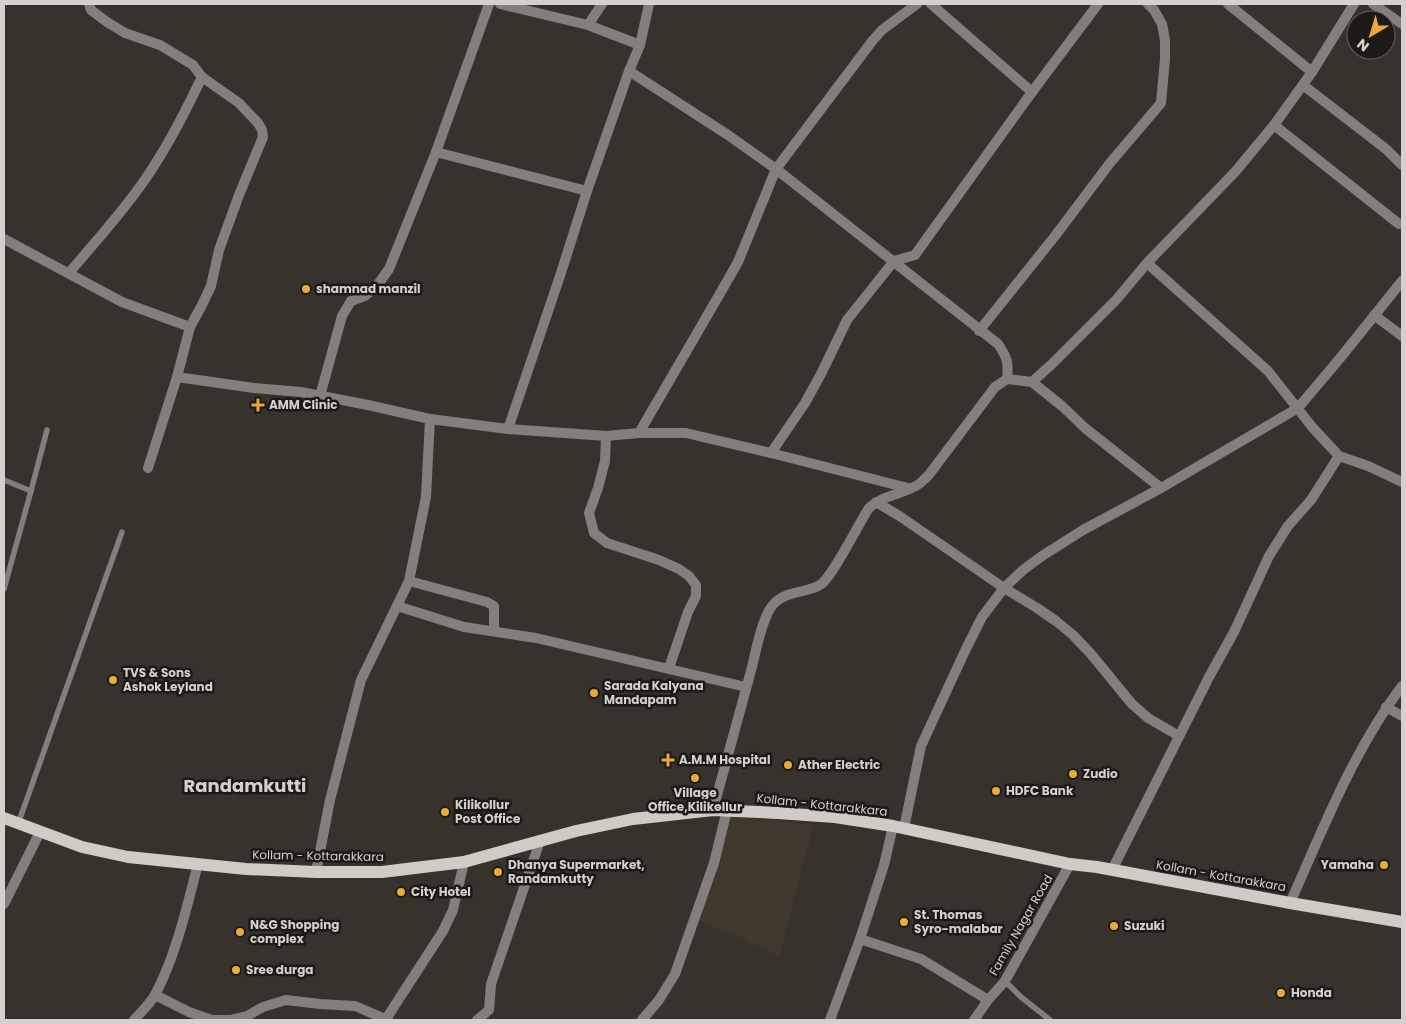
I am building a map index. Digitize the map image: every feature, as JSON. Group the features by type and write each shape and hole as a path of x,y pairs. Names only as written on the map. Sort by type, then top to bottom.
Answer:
{"main road":[{"name":"Kollam - Kottarakkara","path":"4,818 82,848 119,855 246,868 316,872 382,872 464,862 576,831 633,819 713,810 778,813 835,818 898,827 1070,864 1097,867 1402,922"}],"street":[{"path":"89,4 91,10 125,33 160,45 193,65 202,78 239,104 258,122 263,137 238,195 220,250 211,286 190,326 177,377 148,468"},
{"path":"320,396 342,316 351,301 365,296 376,287 389,269 436,152 489,4"},
{"path":"500,4 588,25 640,44"},
{"path":"588,25 602,4"},
{"path":"508,430 587,191 640,44 649,4"},
{"path":"639,433 738,262 776,169 873,40 882,30 917,4"},
{"path":"932,4 1032,92"},
{"path":"772,453 805,403 848,320 894,261 915,255 1098,4"},
{"path":"980,331 1110,163 1161,102 1165,40 1162,24 1148,4"},
{"path":"1228,4 1312,72"},
{"path":"1032,382 1116,300 1147,262 1234,172 1274,125 1303,85 1354,4"},
{"path":"1373,4 1402,24"},
{"path":"629,71 728,135 776,169 998,344 1008,361 1007,379"},
{"path":"69,273 127,205 180,122 202,78"},
{"path":"1303,85 1386,149 1402,165"},
{"path":"1274,125 1398,224"},
{"path":"436,152 587,191"},
{"path":"4,239 122,302 190,326"},
{"path":"1147,262 1268,371 1313,428 1340,456 1368,466 1402,482"},
{"path":"830,1020 898,827 921,746 982,616 1004,588 1029,565 1075,535 1161,488 1298,408 1402,281"},
{"path":"1374,315 1402,336"},
{"path":"177,377 254,388 301,392 430,419 508,430 606,436 639,433 686,433 772,453 909,489"},
{"path":"713,810 767,614 772,606 778,599 820,585 826,580 868,508 886,496 919,484 928,476 995,387 1007,379 1032,382 1062,406 1084,428 1161,488"},
{"path":"316,872 330,800 361,680 409,582 426,497 430,419"},
{"path":"606,436 605,461 589,513 594,534 607,543 659,560 679,569 696,584 696,596 688,612 669,668"},
{"path":"1112,870 1209,677 1234,632 1269,556 1288,526 1311,500 1340,456"},
{"path":"876,502 1037,608 1073,635 1109,674 1132,704 1148,718 1179,736"},
{"path":"409,582 486,602 494,606 494,627"},
{"path":"397,606 464,627 536,638 746,687"},
{"path":"1290,903 1347,776 1386,707 1402,686"},
{"path":"1386,707 1402,716"},
{"path":"642,1020 659,1000 676,974 714,863 727,810"},
{"path":"4,904 40,832"},
{"path":"478,1020 489,1010 491,984 540,841"},
{"path":"155,995 189,1012 212,1020 230,1020 247,1016 263,1007 286,1000 355,1006 387,1020 443,931 453,910 464,862"},
{"path":"134,1020 155,995 165,972 184,920 198,864"},
{"name":"Family Nagar Road","path":"974,1020 1005,981 1070,864"},
{"path":"860,939 922,959 988,1000"}],"lane":[{"path":"4,589 47,430"},
{"path":"4,480 32,491"},
{"path":"18,824 122,532"},
{"path":"1005,981 1021,997 1050,1020"}],"shaded area":[{"path":"730,816 814,825 780,957 698,920"}],"place":[{"name":"shamnad manzil","path":"306,289"},
{"name":"AMM Clinic","path":"258,405"},
{"name":"TVS & Sons Ashok Leyland","path":"113,680"},
{"name":"Sarada Kalyana Mandapam","path":"594,693"},
{"name":"A.M.M Hospital","path":"668,760"},
{"name":"Ather Electric","path":"788,765"},
{"name":"Zudio","path":"1073,774"},
{"name":"Village Office,Kilikollur","path":"695,778"},
{"name":"HDFC Bank","path":"996,791"},
{"name":"Kilikollur Post Office","path":"445,812"},
{"name":"Yamaha","path":"1384,865"},
{"name":"Dhanya Supermarket, Randamkutty","path":"498,872"},
{"name":"City Hotel","path":"401,892"},
{"name":"St. Thomas Syro-malabar","path":"904,922"},
{"name":"Suzuki","path":"1114,926"},
{"name":"N&G Shopping complex","path":"240,932"},
{"name":"Sree durga","path":"236,970"},
{"name":"Honda","path":"1281,993"}],"district":[{"name":"Randamkutti","path":"245,786"}]}
